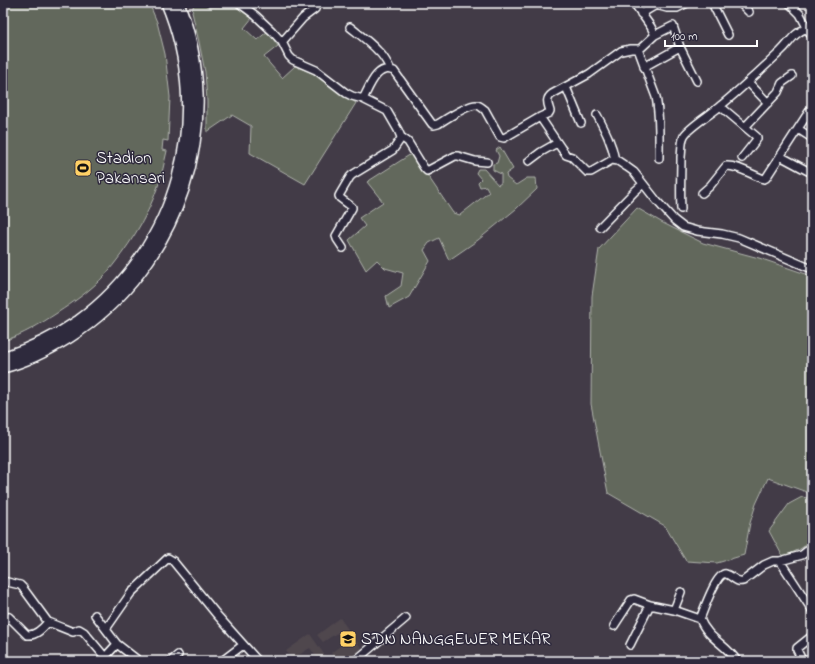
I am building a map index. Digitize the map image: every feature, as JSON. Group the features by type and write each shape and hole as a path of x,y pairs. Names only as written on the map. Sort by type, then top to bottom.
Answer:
{"main road":[{"path":"3,367 30,357 56,344 80,330 102,312 122,293 140,272 170,224 181,198 189,171 197,117 197,90 189,38 177,10 166,3"},
{"path":"3,358 27,350 54,337 79,321 102,302 123,280 141,257 157,231 179,176 185,147 188,120 186,76 183,54 177,32 177,10"}],"street":[{"path":"239,3 262,21 282,42 289,56 293,60 316,70 341,90 352,96 362,98 387,112 401,137 408,142 427,171 455,156 487,162"},
{"path":"634,3 655,35"},
{"path":"641,14 656,5 667,8 687,3"},
{"path":"713,3 728,36"},
{"path":"740,3 749,12"},
{"path":"789,3 800,14 812,37"},
{"path":"282,42 303,18 315,9"},
{"path":"350,27 384,57 391,70 394,71 434,125 476,105 485,110 500,137 504,138 550,112 548,103 549,96 552,94 589,74 620,51 631,49 638,50 655,35 673,26 680,47 697,81"},
{"path":"681,209 680,183 682,144 684,135 748,82 783,49 797,32 807,28"},
{"path":"644,67 680,47"},
{"path":"638,50 656,97 659,120 659,158"},
{"path":"362,98 377,74 383,70 391,70"},
{"path":"745,127 778,92 782,83 792,76"},
{"path":"748,82 768,103"},
{"path":"566,87 580,123"},
{"path":"720,106 757,137 742,158"},
{"path":"702,193 728,165 764,179 812,107"},
{"path":"598,115 608,135 615,160 634,172 674,220 682,227 739,238 812,269"},
{"path":"540,117 566,155 572,157 588,172 591,172 615,160"},
{"path":"798,129 812,138"},
{"path":"343,248 336,239 336,236 352,207 340,198 340,194 352,175 393,150 399,143 401,137"},
{"path":"529,161 541,152 558,143"},
{"path":"780,156 808,171"},
{"path":"600,227 634,191 643,184"},
{"path":"700,619 712,589 722,574 726,574 740,582 764,565 773,561 780,561 802,555 812,547"},
{"path":"106,629 131,593 168,558 173,561 217,615 258,661"},
{"path":"780,561 812,610"},
{"path":"3,581 20,585 24,588 48,622 74,632 79,629 84,632 105,657 117,644"},
{"path":"674,610 682,592"},
{"path":"614,626 632,599 650,605 674,610 700,619 712,637 728,650 737,661"},
{"path":"630,645 650,605"},
{"path":"96,615 117,644 139,661"},
{"path":"3,622 9,616 27,635 32,636 44,628 48,622"},
{"path":"355,661 406,618"},
{"path":"801,658 797,648 812,636"},
{"path":"222,661 243,645"},
{"path":"171,661 178,655"}],"shaded area":[{"name":"SDN NANGGEWER MEKAR","path":"340,618 362,649 345,661 336,661 331,653 344,643 337,633 323,642 317,635"},
{"path":"310,634 326,657 319,661 310,648 292,659 286,651"}],"green space":[{"name":"Stadion Pakansari","path":"3,3 149,3 157,22 165,54 170,97 168,141 163,140 162,150 167,151 161,178 148,210 129,244 105,275 82,296 38,325 17,336 3,341"},
{"path":"194,3 199,3 209,7 232,4 252,18 244,28 257,40 268,31 278,46 264,57 282,78 295,66 317,75 356,103 305,184 250,153 251,126 232,115 207,132 205,72 192,12"},
{"path":"500,147 513,169 506,174 507,178 516,185 527,178 536,178 537,189 516,209 478,240 449,260 439,238 429,243 424,250 430,261 409,297 389,308 386,296 401,286 403,273 385,268 377,260 366,270 349,240 365,226 359,218 383,202 367,182 411,154 415,157 453,213 460,215 489,192 486,186 480,187 478,182 481,179 476,173 478,169 484,169 498,185 501,183 501,174 493,170 493,164 497,163 499,156 496,150"},
{"path":"637,208 703,243 759,258 812,276 812,494 768,478 756,504 750,523 744,555 717,563 686,561 665,526 608,493 591,404 592,296 599,249"},
{"path":"802,497 812,499 812,541 800,549 783,557 769,531 789,504"}],"place":[{"name":"Stadion Pakansari","path":"83,168"},
{"name":"SDN NANGGEWER MEKAR","path":"348,639"}]}
